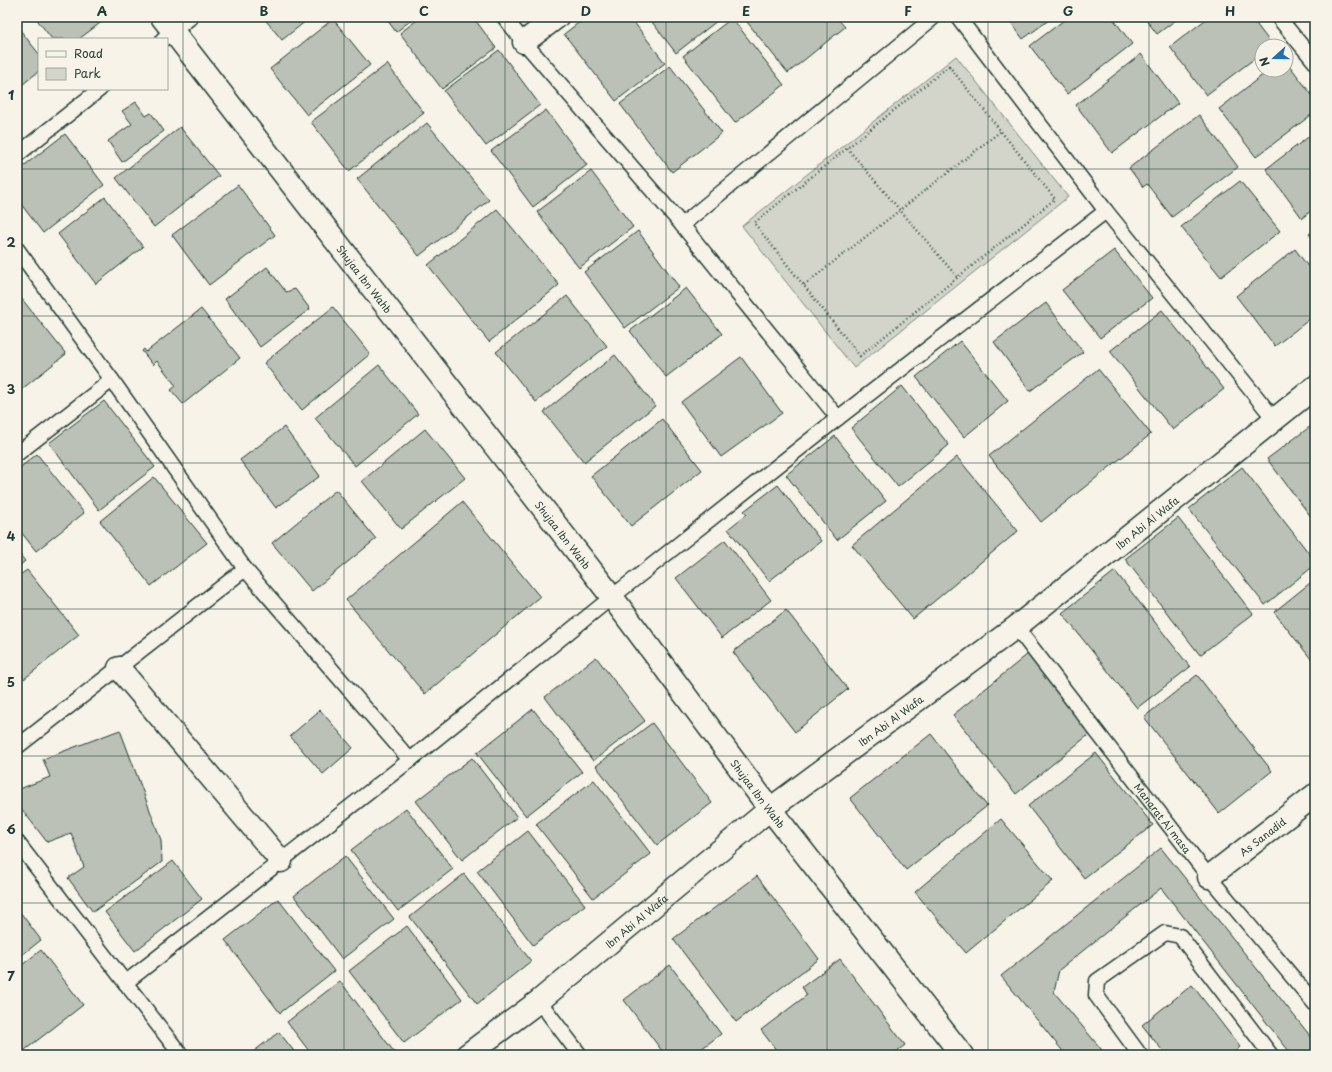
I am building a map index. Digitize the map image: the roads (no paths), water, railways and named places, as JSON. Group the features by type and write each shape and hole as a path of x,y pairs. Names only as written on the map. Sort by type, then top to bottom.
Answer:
{"street":[{"path":"524,42 557,17"},
{"name":"Shujaa Ibn Wahb","path":"166,29 612,597 770,809 962,1055"},
{"name":"Ibn Abi Al Wafa","path":"468,1055 539,1002 770,809 1016,627 1315,387"},
{"path":"119,668 281,861"},
{"name":"As Sanadid","path":"1210,877 1315,795"}],"lane":[{"path":"166,29 191,17"},
{"path":"504,17 682,225 838,418"},
{"path":"682,225 934,17"},
{"path":"958,17 1106,211 1275,420"},
{"path":"1278,17 1315,62"},
{"path":"17,155 99,90"},
{"path":"125,983 410,760 612,597 838,418 1106,211"},
{"path":"17,249 112,380 245,569 410,760"},
{"path":"17,454 112,380"},
{"path":"17,747 245,569"},
{"name":"Manarat Al masa","path":"1016,627 1210,877 1315,1004"},
{"path":"17,842 181,1055"},
{"path":"1140,1055 1096,996 1097,981 1165,933 1180,936 1271,1055"},
{"path":"539,1002 580,1055"}]}
